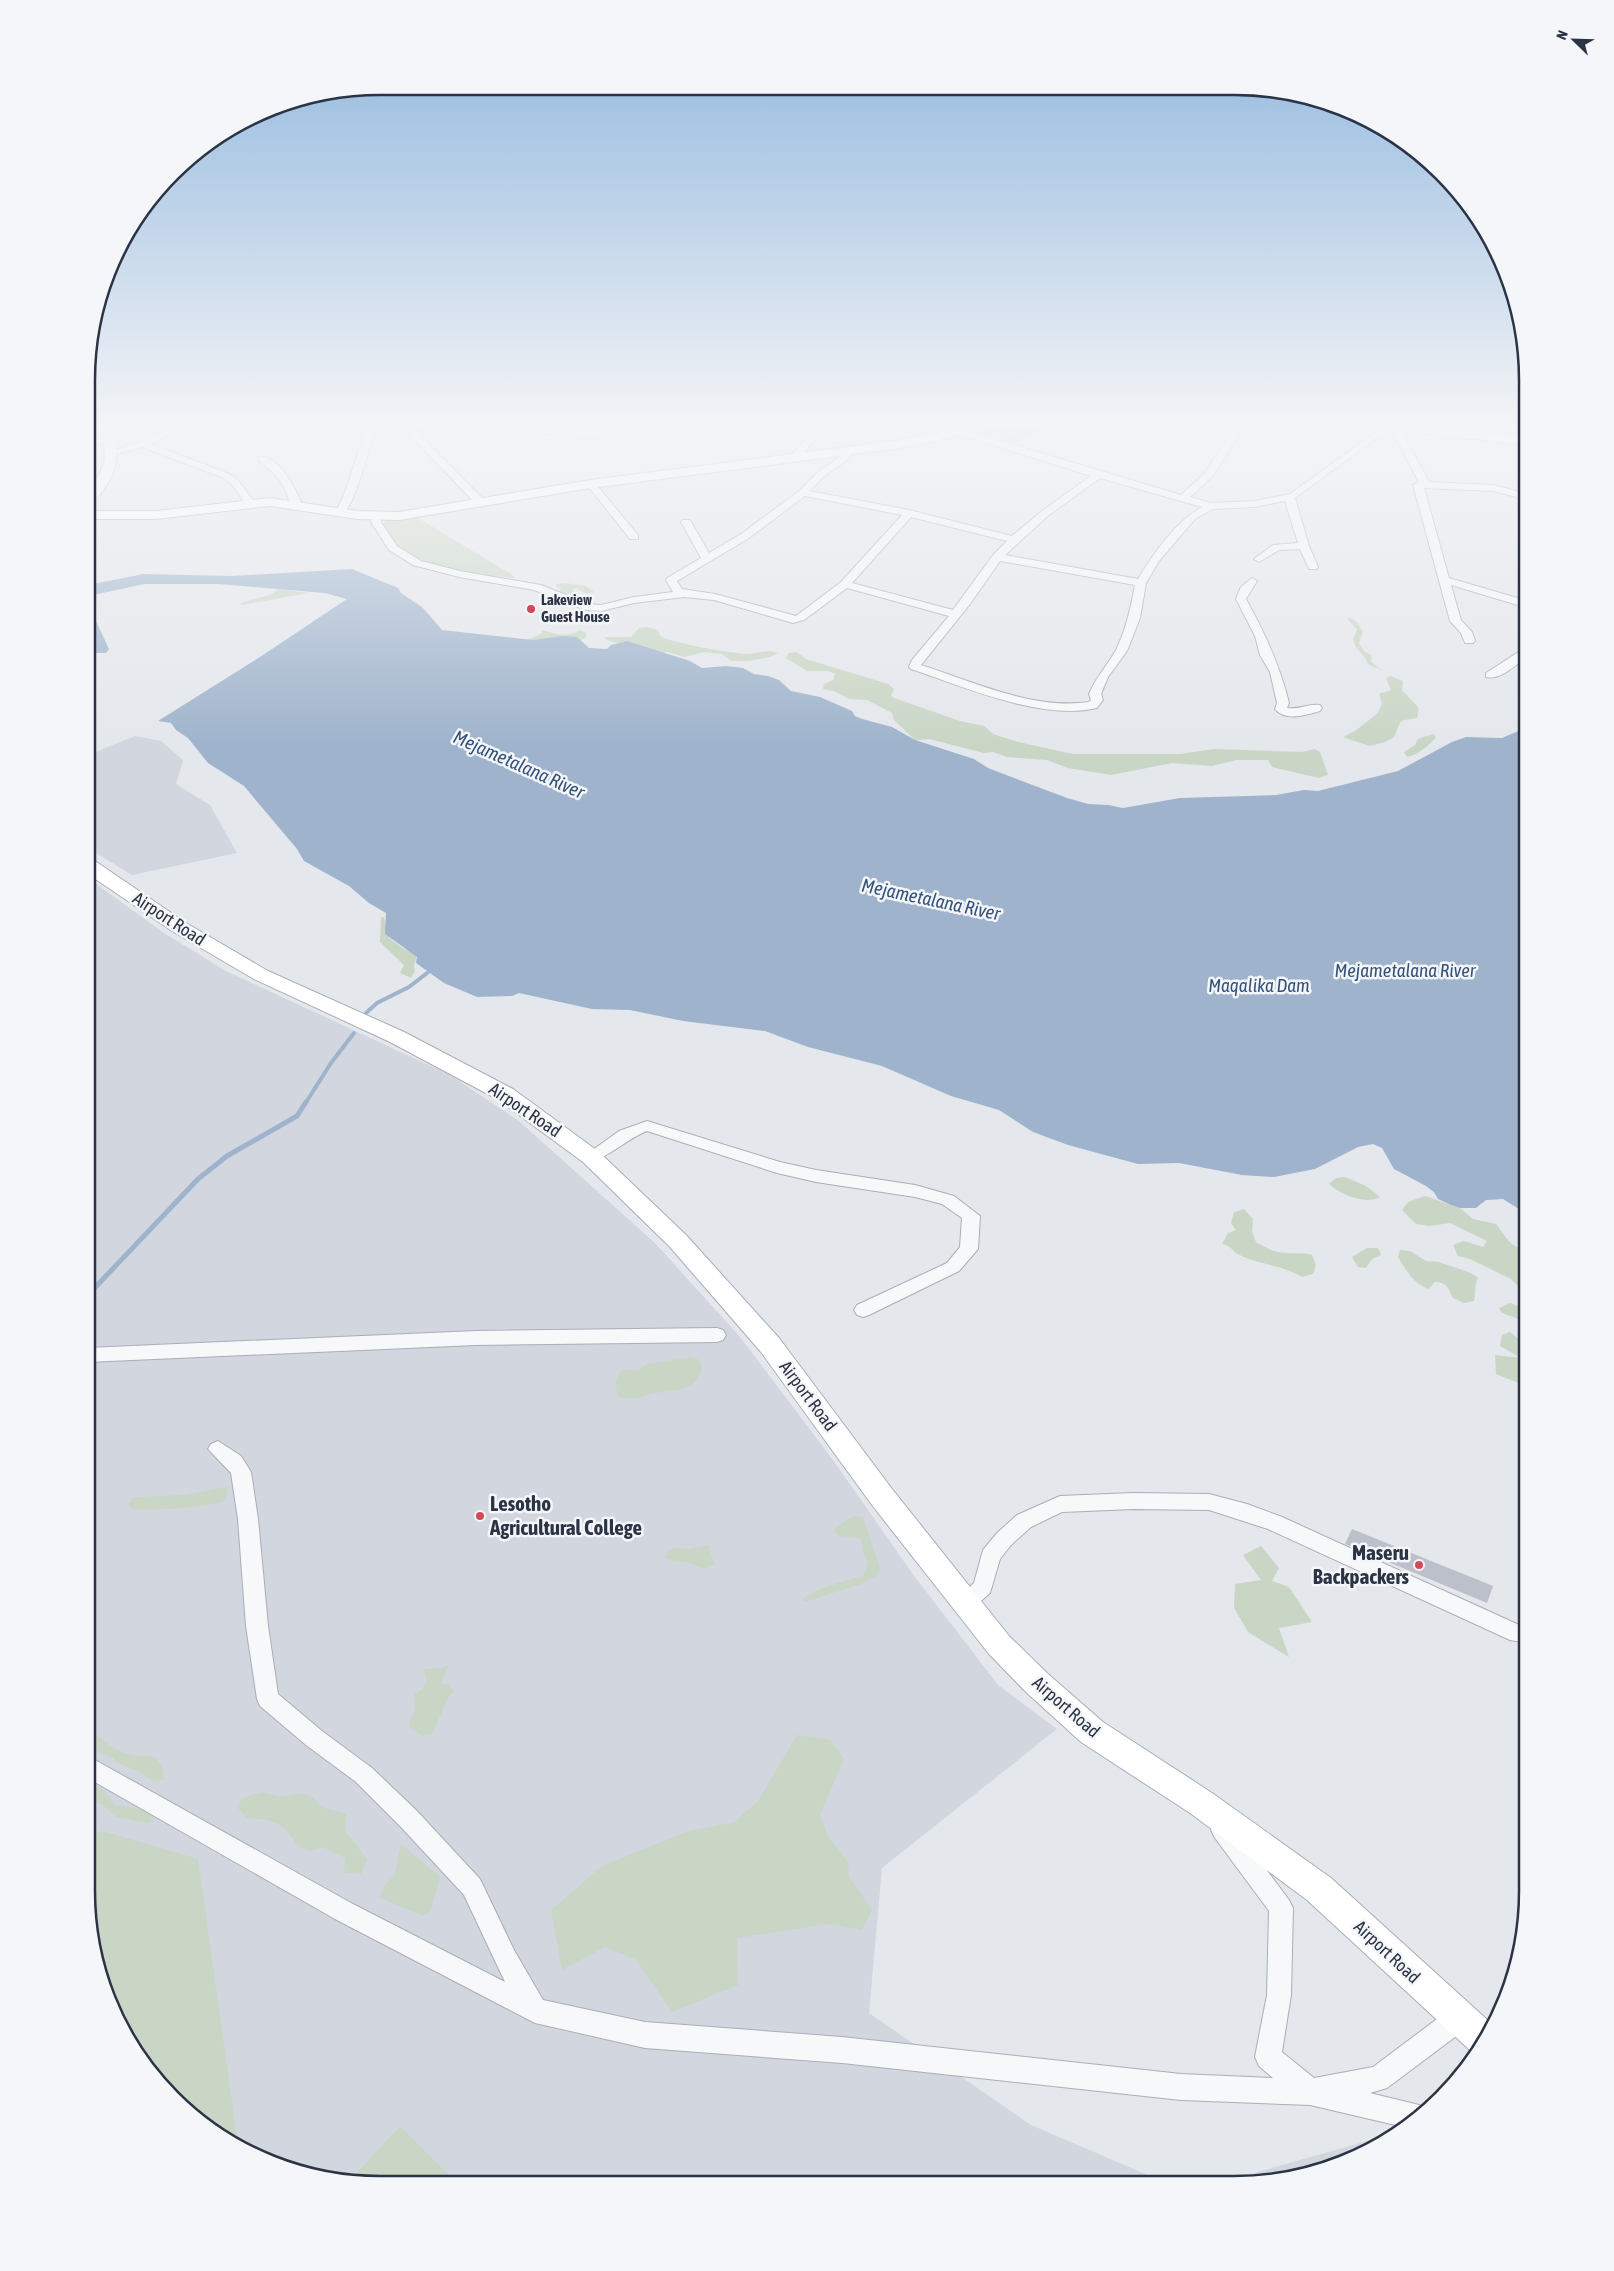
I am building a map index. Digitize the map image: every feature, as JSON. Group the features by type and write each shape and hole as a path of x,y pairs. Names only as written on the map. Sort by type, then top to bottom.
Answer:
{"main road":[{"name":"Airport Road","path":"95,870 179,927 261,975 397,1036 505,1094 591,1157 678,1241 770,1344 882,1496 999,1645 1036,1683 1092,1732 1201,1803 1319,1889 1458,2019 1479,2036"},
{"name":"Airport Road","path":"1458,2019 1477,2041"}],"street":[{"path":"382,531 393,548 418,563 459,574 537,587 586,607 602,608 634,600 684,594"},
{"path":"629,531 634,537"},
{"path":"691,531 705,556 710,557"},
{"path":"752,531 671,580 678,592 715,598 793,620 800,618 845,584 893,531"},
{"path":"981,531 1013,539"},
{"path":"1023,531 997,557 966,602 916,662 915,667 1023,702 1086,706 1097,700 1095,694 1102,677 1121,651 1134,618 1141,583 1155,560 1179,531"},
{"path":"1300,531 1304,546 1313,567"},
{"path":"1431,531 1456,620 1466,632 1469,642"},
{"path":"1259,560 1277,548 1304,546"},
{"path":"997,557 1141,583"},
{"path":"1445,580 1519,602"},
{"path":"1252,581 1245,589 1241,598 1261,636 1266,655 1276,672 1282,703 1280,709 1286,712 1305,712 1316,708"},
{"path":"845,584 955,614"},
{"path":"1490,675 1519,657"},
{"path":"591,1157 618,1139 647,1126 777,1167 816,1176 882,1184 916,1191 948,1200 971,1216 969,1250 953,1267 863,1310"},
{"path":"95,1355 476,1338 716,1335"},
{"path":"218,1449 234,1461 241,1472 248,1519 256,1626 268,1699 314,1738 364,1775 408,1818 472,1886 505,1958 535,2010"},
{"path":"966,1602 983,1587 990,1556 1004,1539 1024,1521 1060,1504 1133,1501 1209,1502 1240,1510 1274,1523 1519,1634"},
{"path":"95,1770 343,1911 535,2010 645,2035 842,2050 1181,2087 1310,2092 1409,2116"},
{"path":"1201,1803 1281,1908 1279,1995 1268,2057 1310,2092 1378,2080 1458,2019"}],"shaded area":[{"path":"135,736 161,741 183,760 176,784 210,805 237,853 132,875 95,852 95,752"},
{"name":"Lesotho Agricultural College","path":"95,883 164,933 226,971 450,1075 519,1121 656,1244 740,1337 833,1460 912,1573 998,1685 1057,1729 882,1868 869,2013 1031,2125 1150,2176 380,2176 343,2174 288,2161 237,2138 206,2117 178,2093 154,2065 133,2034 110,1983 100,1947 95,1891"},
{"path":"1372,2141 1326,2161 1290,2171 1246,2175"}],"green space":[{"path":"385,531 440,531 515,578 467,572 432,564 417,558 391,541"},
{"path":"565,583 586,586 594,592 586,594 576,588 572,589 574,592 571,595 559,592 561,588 556,587 557,584"},
{"path":"277,589 309,593 242,605 240,603 273,594"},
{"path":"1347,618 1355,621 1363,631 1359,643 1365,652 1372,655 1371,662 1383,671 1368,664 1356,647 1353,639 1357,630"},
{"path":"647,627 658,630 660,636 667,639 703,648 741,654 767,651 778,653 770,657 749,661 731,661 722,654 704,652 685,657 667,652 658,654 607,640 604,637 631,637 639,628"},
{"path":"542,630 566,635 580,630 586,633 586,637 581,640 564,639 543,645 527,640 541,634"},
{"path":"797,652 806,659 888,684 894,689 891,696 894,698 960,721 984,726 993,734 1018,742 1073,754 1180,754 1214,749 1303,752 1315,749 1320,752 1328,775 1319,778 1272,767 1268,760 1236,760 1212,766 1172,763 1111,775 1068,768 1047,760 1007,757 993,752 984,753 929,739 915,740 894,720 892,713 867,700 849,699 834,691 823,689 824,684 833,680 835,674 828,671 807,671 786,658 789,653"},
{"path":"1390,676 1403,681 1402,690 1419,708 1417,718 1401,722 1394,737 1385,742 1369,746 1343,737 1355,731 1377,714 1382,704 1379,694 1391,690 1386,679"},
{"path":"1433,734 1436,737 1427,746 1420,752 1407,757 1404,752 1415,745 1418,739"},
{"path":"384,917 389,938 404,949 417,954 414,966 415,971 411,978 400,973 404,965 380,942 381,918"},
{"path":"1345,1177 1366,1186 1380,1197 1368,1200 1354,1198 1340,1192 1329,1184 1336,1178"},
{"path":"1425,1196 1460,1208 1473,1219 1496,1224 1506,1237 1519,1247 1519,1288 1511,1279 1470,1259 1458,1256 1453,1245 1464,1241 1483,1247 1487,1241 1450,1223 1429,1226 1416,1224 1402,1210 1408,1202"},
{"path":"1244,1209 1253,1219 1252,1231 1256,1242 1278,1252 1312,1255 1316,1265 1313,1274 1302,1277 1252,1260 1222,1244 1228,1233 1236,1230 1231,1223 1234,1212"},
{"path":"1367,1248 1378,1248 1381,1255 1372,1259 1366,1268 1358,1267 1352,1257"},
{"path":"1400,1250 1410,1251 1426,1261 1439,1262 1471,1273 1478,1278 1474,1301 1464,1303 1453,1298 1449,1289 1442,1283 1435,1282 1428,1289 1418,1283 1407,1272 1398,1257"},
{"path":"1510,1303 1519,1306 1519,1319 1502,1313 1499,1308"},
{"path":"1510,1332 1519,1339 1519,1357 1500,1346 1502,1335"},
{"path":"1495,1355 1519,1358 1519,1383 1496,1374"},
{"path":"691,1357 700,1360 702,1369 698,1377 688,1387 635,1398 617,1396 616,1382 622,1369 637,1371 647,1364"},
{"path":"226,1487 228,1493 223,1502 201,1506 154,1510 132,1509 128,1504 133,1497 185,1495"},
{"path":"854,1516 863,1517 880,1568 877,1575 864,1583 805,1602 803,1600 813,1592 863,1576 868,1562 863,1553 861,1539 839,1536 834,1530"},
{"path":"708,1545 715,1565 704,1569 686,1562 674,1562 665,1558 667,1552 673,1548 690,1549"},
{"path":"1261,1546 1279,1568 1272,1581 1289,1587 1312,1622 1279,1628 1289,1657 1248,1632 1234,1608 1235,1584 1261,1580 1243,1555"},
{"path":"449,1665 441,1681 443,1685 449,1684 454,1692 448,1697 432,1735 423,1736 410,1728 410,1720 415,1712 414,1694 422,1690 427,1681 424,1669 440,1668"},
{"path":"95,1734 116,1749 132,1755 153,1756 162,1765 164,1779 154,1782 140,1772 118,1763 113,1758 95,1750"},
{"path":"797,1735 831,1740 844,1759 820,1815 828,1836 848,1862 849,1876 872,1910 862,1930 828,1924 737,1938 738,1985 672,2012 636,1960 605,1947 562,1970 551,1910 602,1866 689,1831 734,1822 758,1801"},
{"path":"95,1787 101,1787 115,1805 148,1810 154,1819 148,1823 116,1817 103,1805 95,1802"},
{"path":"261,1792 282,1797 299,1793 312,1796 322,1807 346,1814 346,1832 367,1859 361,1874 344,1873 345,1858 323,1847 311,1851 297,1847 288,1832 278,1824 271,1821 247,1818 236,1806 245,1797"},
{"path":"103,1831 198,1859 237,2138 206,2117 178,2093 154,2065 124,2017 110,1983 100,1947 95,1891 95,1833"},
{"path":"401,1844 440,1877 431,1910 423,1916 380,1898 383,1888 395,1874"},
{"path":"400,2126 450,2176 380,2176 355,2175"}],"water":[{"name":"Maqalika Dam","path":"352,569 398,588 401,593 422,607 442,630 533,640 563,636 577,637 589,648 607,649 611,645 627,641 690,661 702,668 726,666 743,668 754,674 779,680 791,691 820,697 852,711 855,716 862,719 892,727 915,740 974,759 988,768 1088,804 1123,808 1180,798 1276,795 1304,790 1318,791 1398,771 1452,742 1466,737 1502,738 1519,731 1519,1209 1503,1199 1486,1200 1476,1208 1460,1208 1451,1205 1438,1199 1434,1192 1426,1186 1394,1169 1382,1148 1373,1144 1358,1147 1315,1169 1274,1177 1242,1175 1179,1163 1138,1164 1068,1145 1033,1132 999,1110 951,1096 882,1066 808,1047 765,1031 683,1021 630,1010 592,1009 519,993 512,996 477,997 444,983 416,963 417,957 385,934 386,913 369,903 349,886 304,861 297,849 244,786 208,763 188,738 176,730 171,723 158,721 347,599 325,593 219,584 137,584 141,574 232,576"}],"building":[{"name":"Maseru Backpackers","path":"1352,1529 1493,1586 1487,1603 1345,1544"}],"waterway":[{"name":"Mejametalana River","path":"95,589 139,580"},
{"name":"Mejametalana River","path":"95,640 99,649"},
{"path":"366,1013 377,1003 409,987 431,970"},
{"path":"305,1104 331,1063 354,1033"},
{"path":"95,1288 198,1179 227,1156 297,1116 306,1102"}],"place":[{"name":"Lakeview Guest House","path":"531,609"},
{"name":"Lesotho Agricultural College","path":"480,1516"},
{"name":"Maseru Backpackers","path":"1419,1565"}]}
